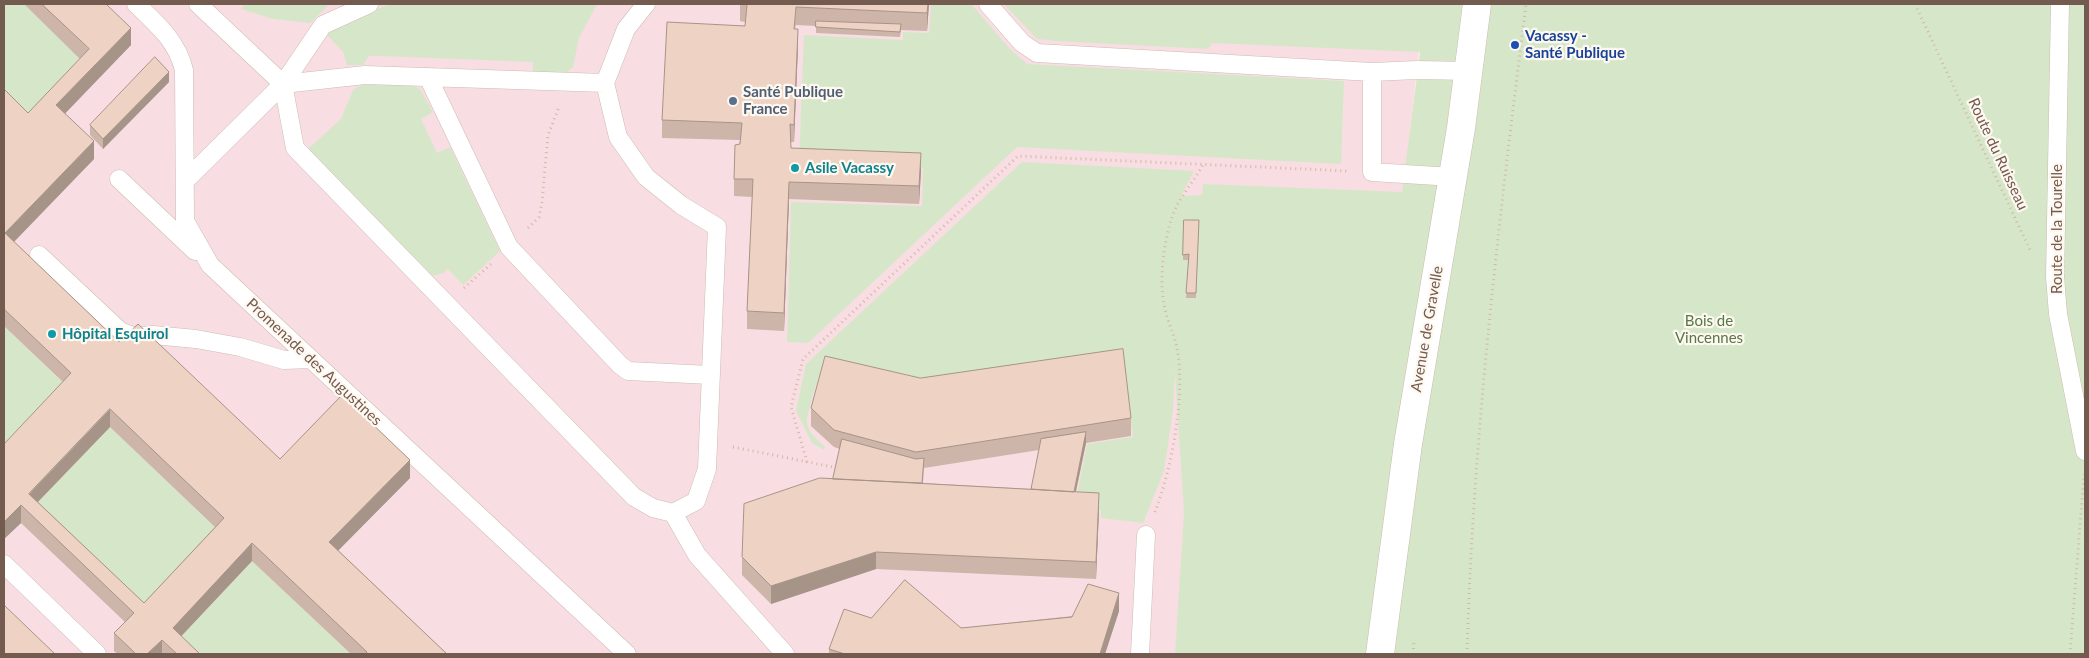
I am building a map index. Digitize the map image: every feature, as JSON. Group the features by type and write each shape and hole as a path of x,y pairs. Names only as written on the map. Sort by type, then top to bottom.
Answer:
{"street":[{"name":"Avenue de Gravelle","path":"1380,654 1408,444 1470,71 1477,4"}],"lane":[{"name":"Promenade des Augustines","path":"136,4 167,34 180,54 184,70 185,221 210,265 627,654"},
{"path":"198,4 283,84 295,148 634,497 654,508 673,513 696,501 706,468 717,227 681,205 646,177 618,137 605,83 626,30 646,4"},
{"path":"186,180 283,84 323,25 369,4"},
{"path":"988,4 1022,43 1037,53 1372,72 1418,70 1470,71"},
{"name":"Route de la Tourelle","path":"2060,4 2055,277 2058,314 2085,458"},
{"path":"1372,72 1372,172 1453,177"},
{"path":"283,84 365,75 605,83"},
{"path":"428,77 509,247 620,365 628,371 710,375"},
{"path":"119,179 210,265"},
{"path":"39,254 120,331 135,337 153,335 196,339 240,347 284,360 311,359"},
{"path":"673,513 697,555 785,654"},
{"path":"1140,654 1146,535"},
{"path":"4,564 97,654"}],"path":[{"path":"1467,654 1469,579 1485,352 1526,4"},
{"name":"Route du Ruisseau","path":"1915,4 2030,252"},
{"path":"447,304 539,217 548,135 562,99"},
{"path":"807,462 791,407 803,359 1018,156 1372,172"},
{"path":"1146,535 1162,494 1174,437 1180,381 1177,347 1164,303 1163,260 1172,216 1203,165"},
{"path":"708,442 838,468"},
{"path":"2070,654 2085,458"}],"shaded area":[{"path":"4,4 1214,4 1213,25 1419,52 1403,194 1179,654 4,654"}],"green space":[{"path":"4,4 24,4 89,67 28,131 4,107"},
{"path":"245,4 330,4 310,23 273,19 241,9"},
{"path":"391,4 597,4 579,38 573,67 566,73 533,73 533,62 381,56 369,56 363,65 347,65 343,52 326,34 350,18"},
{"path":"931,4 971,4 1010,49 1027,64 1344,81 1341,164 1017,147 808,343 787,342 791,202 922,206 923,168 799,161 804,35 903,40 903,32 929,33"},
{"name":"Bois de Vincennes","path":"1004,4 2085,4 2085,654 1175,654 1184,513 1175,373 1173,410 1164,471 1143,523 1101,518 1101,510 1074,509 1087,444 1133,437 1124,366 912,392 908,374 823,366 807,422 811,433 825,447 824,450 812,443 796,411 806,364 1022,162 1194,171 1181,196 1202,195 1203,184 1402,192 1420,52 1212,43 1208,49 1037,39"},
{"path":"366,82 406,83 420,89 433,112 421,119 437,153 450,147 500,251 463,285 448,269 443,273 433,276 307,150 341,119 353,90"},
{"path":"4,326 71,390 4,462"},
{"path":"110,427 224,536 144,620 29,511"},
{"path":"252,561 351,654 182,654 173,645"}],"building":[{"name":"Hôpital Esquirol","path":"42,4 106,4 131,28 56,105 94,141 5,233 119,342 138,324 280,459 342,395 410,460 329,542 447,654 366,654 367,652 252,543 173,628 200,654 177,654 162,640 147,654 136,654 114,633 134,613 21,505 4,522 4,444 71,373 4,309 4,89 28,113 89,49","holes":["110,409 224,518 144,603 29,494"]},
{"name":"Asile Vacassy","path":"741,4 928,4 927,13 796,7 794,29 798,29 794,125 790,124 791,148 921,153 919,186 789,182 784,313 747,311 753,179 734,179 735,145 740,144 742,123 662,120 667,22 745,26 747,5"},
{"path":"816,21 901,24 900,32 816,27"},
{"path":"155,57 169,72 103,139 90,125"},
{"path":"1184,220 1199,220 1196,293 1186,293 1189,254 1183,255"},
{"path":"1123,349 1131,418 916,452 834,430 811,408 825,356 920,378"},
{"path":"1086,432 1074,492 1031,489 1041,439"},
{"path":"842,439 916,459 924,458 922,483 833,479"},
{"path":"820,478 1099,493 1096,562 876,552 771,586 742,557 744,504"},
{"path":"905,580 961,628 1072,617 1088,584 1119,593 1100,654 845,654 829,649 844,609 871,618"},
{"path":"4,605 55,654 4,654"}],"place":[{"name":"Vacassy - Santé Publique","path":"1515,45"},
{"name":"Santé Publique France","path":"733,101"},
{"name":"Asile Vacassy","path":"795,168"},
{"name":"Hôpital Esquirol","path":"52,334"}]}
